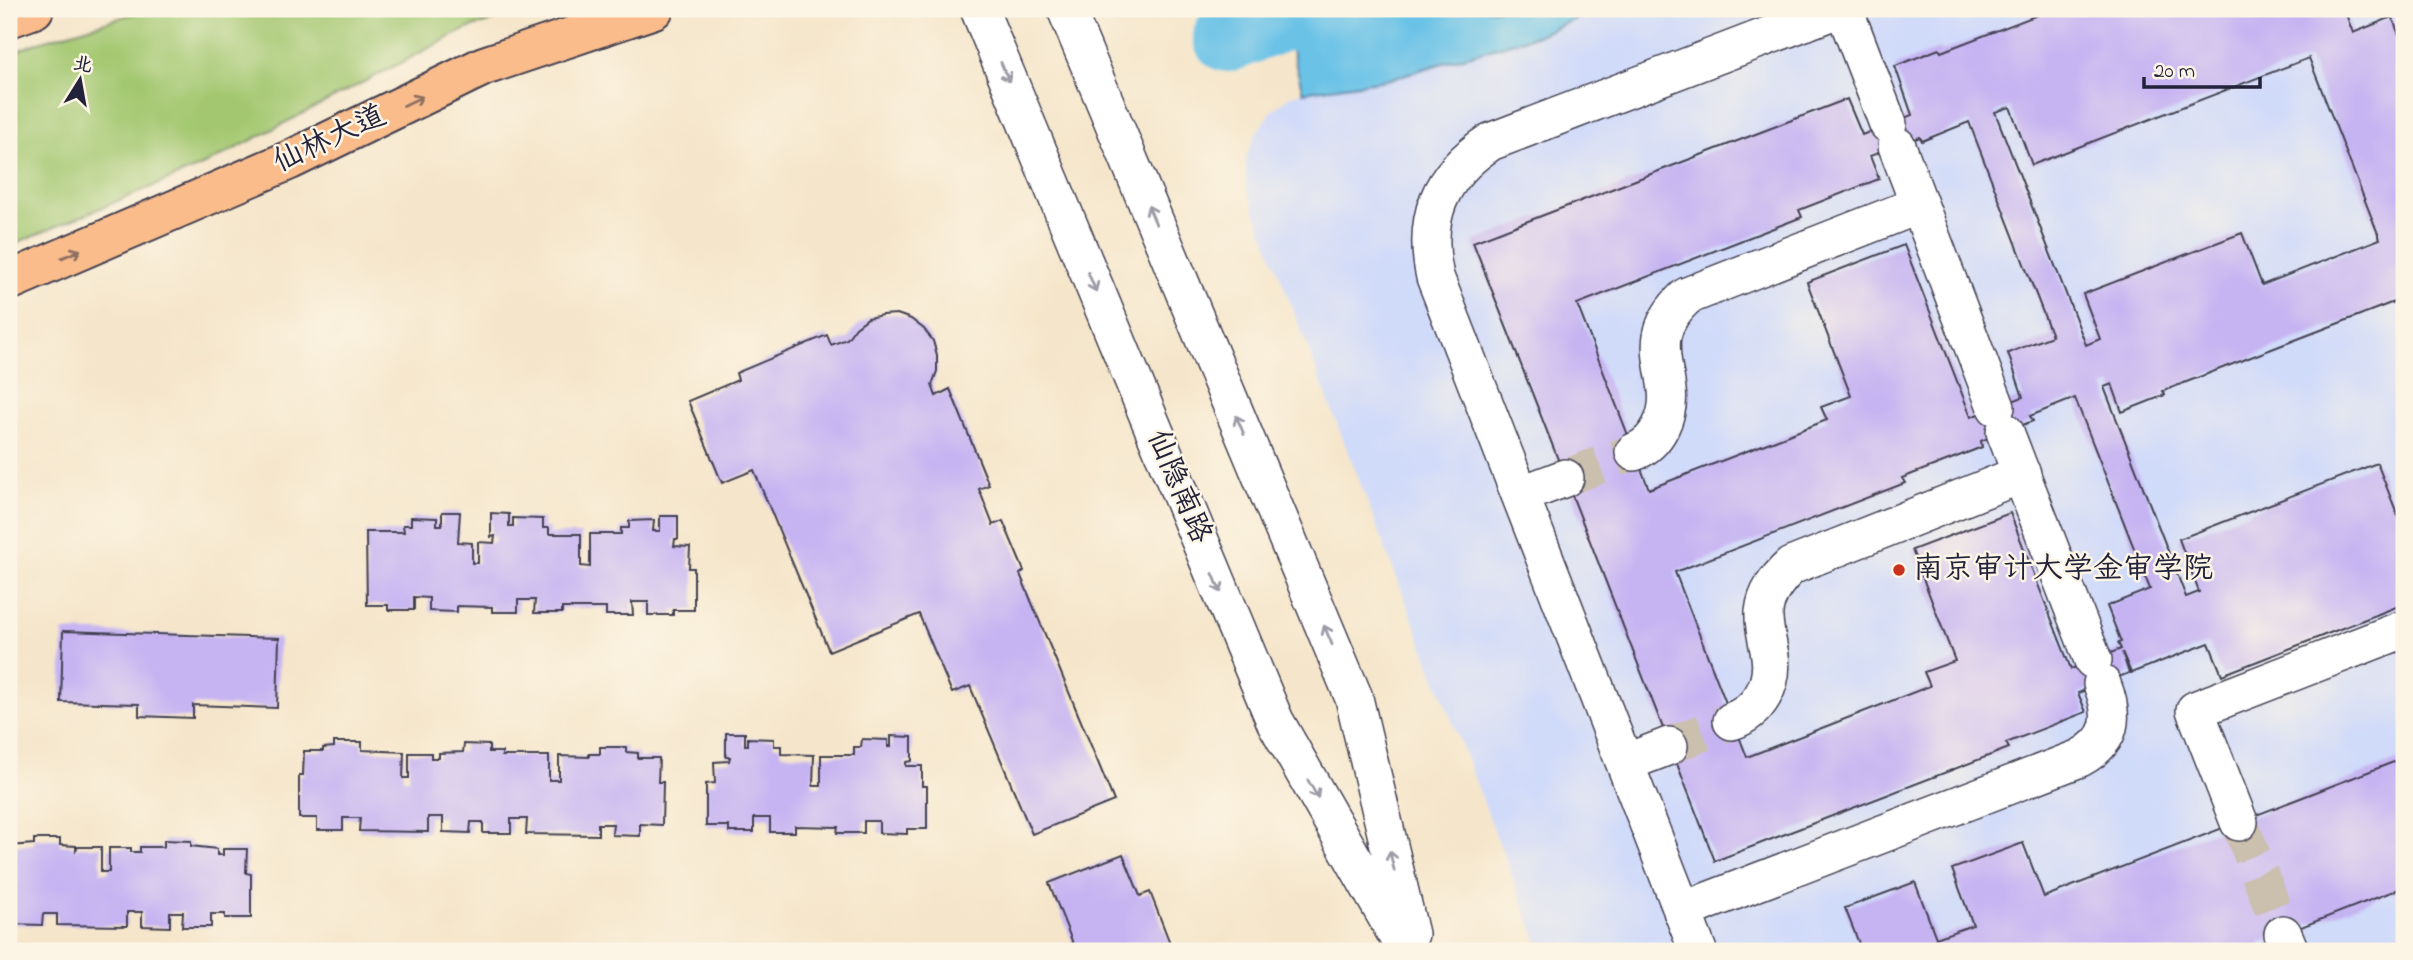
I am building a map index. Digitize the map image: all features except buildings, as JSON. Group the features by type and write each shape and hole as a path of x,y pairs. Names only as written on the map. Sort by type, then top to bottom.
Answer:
{"main road":[{"path":"9,18 34,9"},
{"name":"仙林大道","path":"9,281 290,160 484,66 654,9"}],"street":[{"name":"仙隐南路","path":"979,9 1275,721 1405,951"},
{"path":"1066,9 1354,698 1414,951"},
{"path":"1698,951 1435,277 1430,238 1438,200 1447,182 1473,153 1490,142 1838,9"},
{"path":"1682,911 2080,758 2093,751 2108,730 2111,718 2110,705 1844,9"},
{"path":"1634,452 1652,441 1665,418 1667,390 1661,349 1662,334 1667,319 1687,296 1919,205"},
{"path":"1732,721 1746,716 1766,691 1771,659 1765,625 1767,599 1772,587 1791,566 2022,474"},
{"path":"1520,495 1565,478"},
{"path":"2239,822 2195,710 2404,629"},
{"path":"1625,763 1669,746"}],"shaded area":[{"name":"南京审计大学金审学院","path":"1512,9 2404,9 2404,951 1541,951 1246,188 1246,158 1255,135 1272,111 1291,96"}],"green space":[{"path":"149,9 527,9 464,30 202,166 9,246 9,54 39,42"}],"water":[{"path":"1281,9 1597,9 1541,34 1386,80 1303,92"}],"waterway":[{"path":"1228,37 1301,9"}],"tunnel":[{"path":"1565,478 1634,452"},
{"path":"1669,746 1732,721"},
{"path":"2239,822 2283,934"}],"place":[{"name":"南京审计大学金审学院","path":"1899,570"}]}
